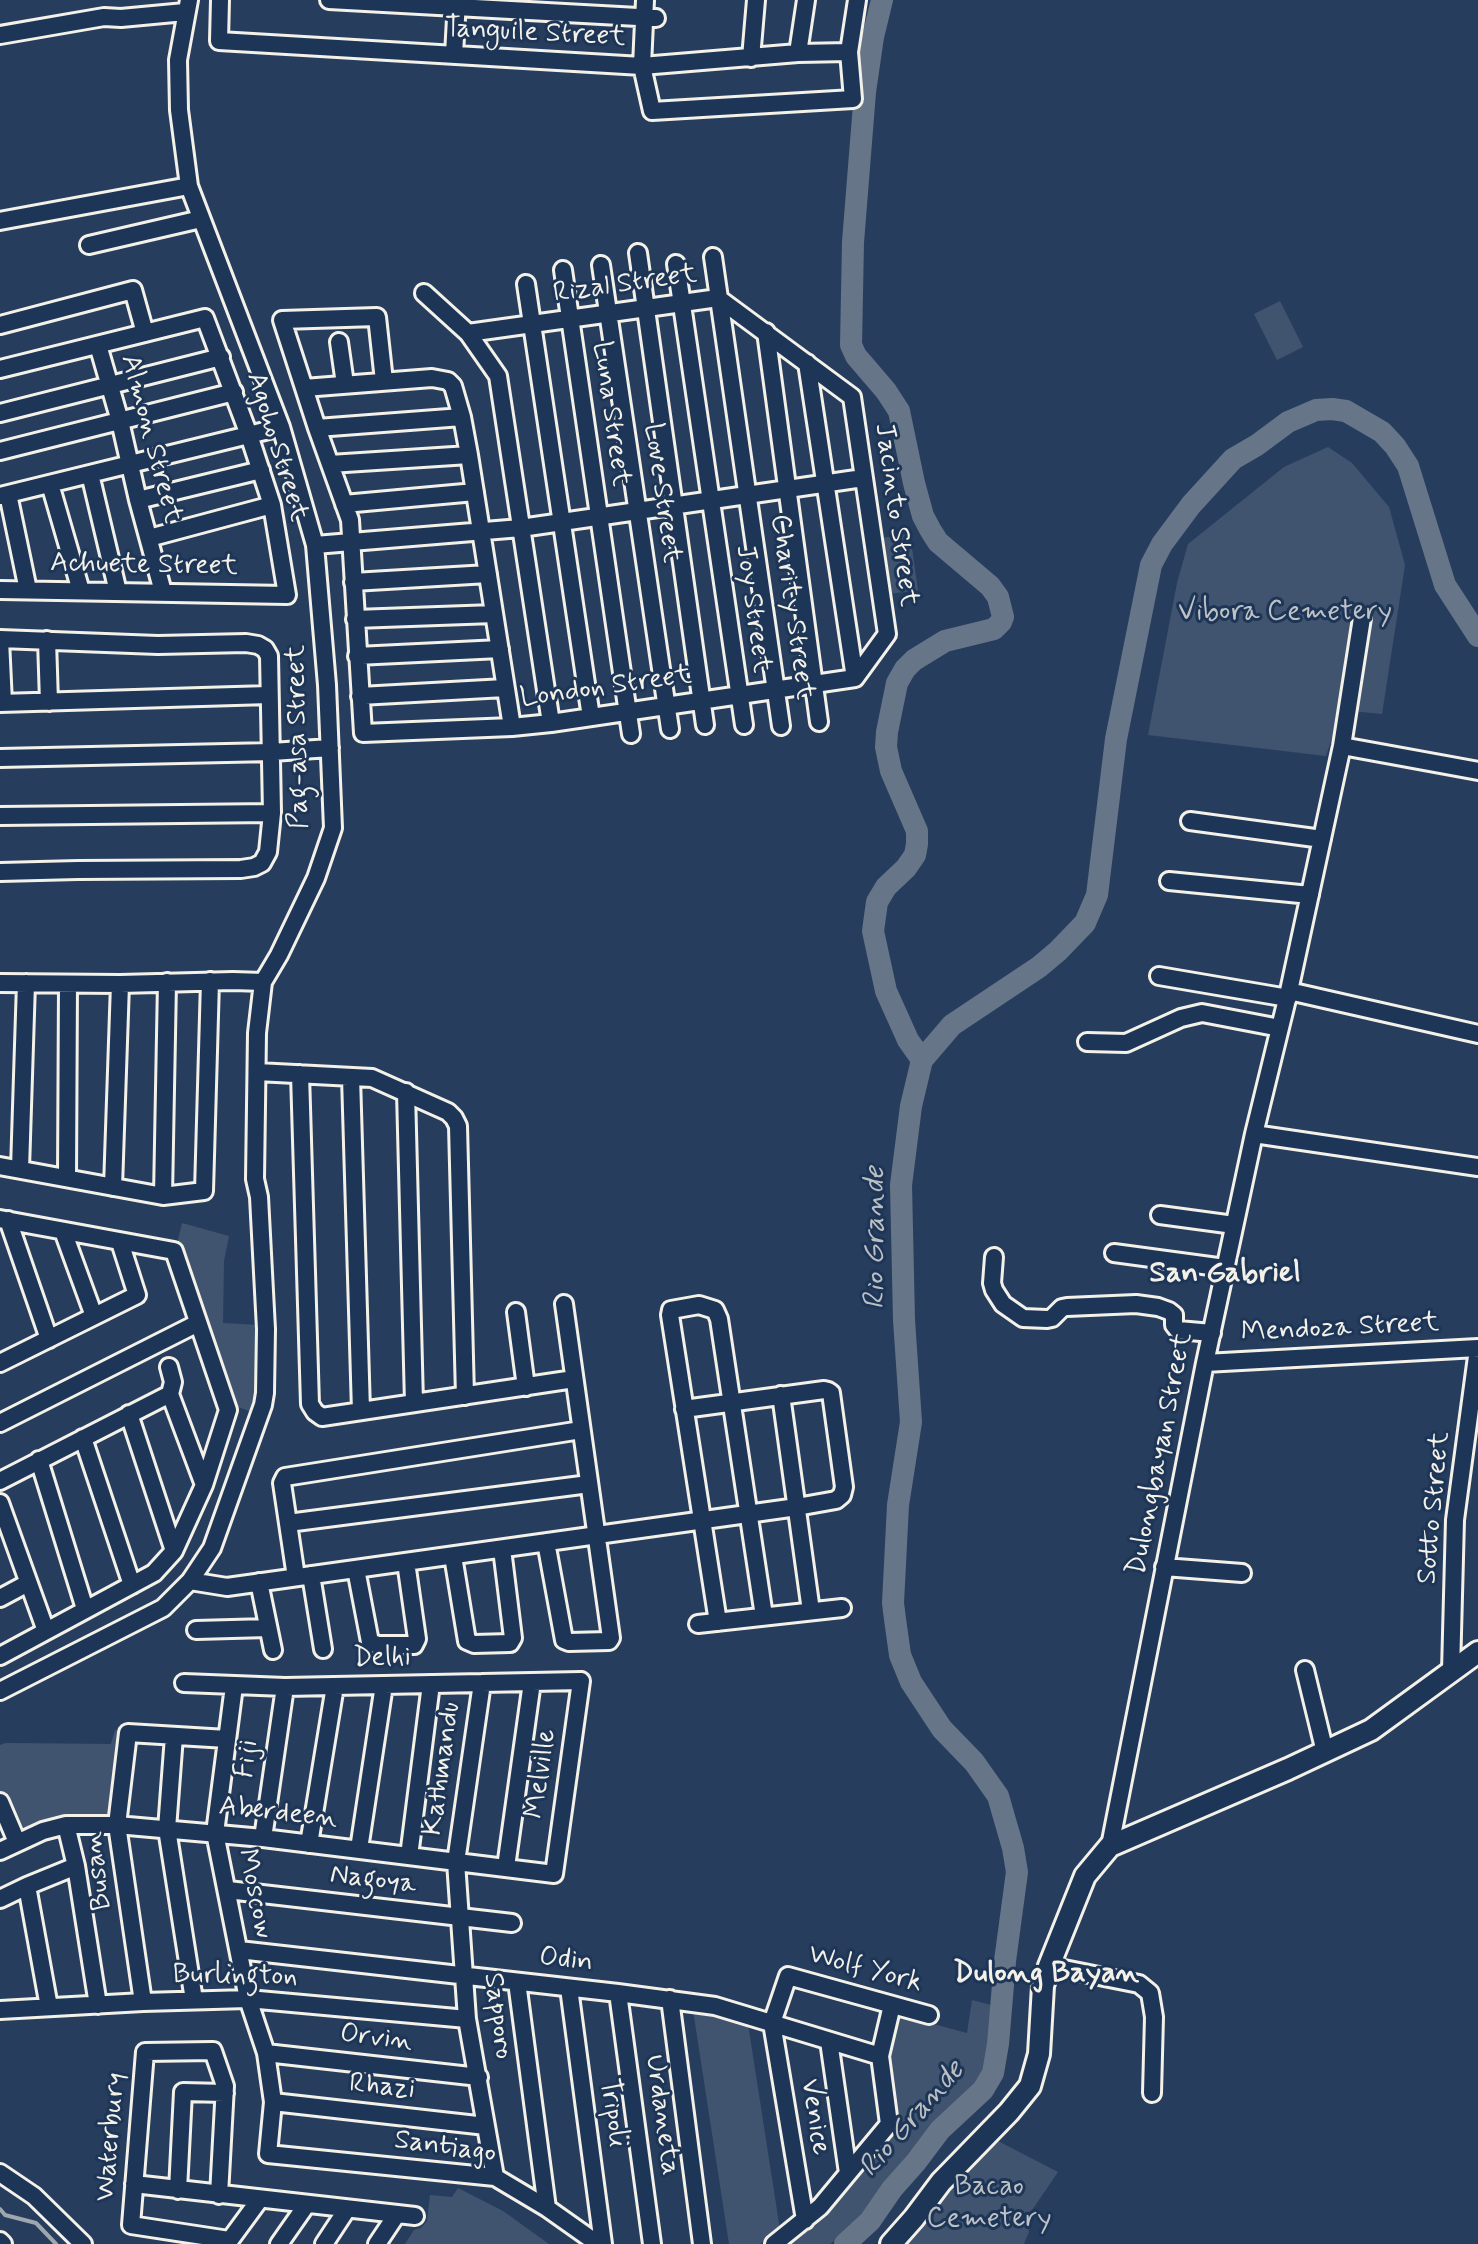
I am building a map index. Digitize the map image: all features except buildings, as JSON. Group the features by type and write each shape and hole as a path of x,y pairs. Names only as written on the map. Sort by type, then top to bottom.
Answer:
{"main road":[{"path":"891,2244 941,2182 1030,2086 1039,2054 1043,1986 1049,1966 1085,1876 1110,1846 1371,1730 1478,1652"}],"street":[{"name":"Tanguile Street","path":"220,0 219,41 642,66 798,53 849,52"},
{"path":"329,0 594,7 648,12 642,66 652,111 853,99 849,52 857,0"},
{"path":"751,58 756,0"},
{"path":"798,53 806,0"},
{"path":"454,55 457,3"},
{"path":"0,35 187,6"},
{"name":"Pag-asa Street","path":"0,1691 163,1608 190,1581 212,1548 264,1399 266,1329 259,1197 255,1179 257,1033 263,982 316,878 333,828 315,545 281,427 189,186 179,110 178,60 187,6"},
{"path":"0,221 189,186"},
{"path":"89,245 201,219"},
{"path":"638,253 705,725"},
{"name":"Charity Street","path":"713,257 781,726"},
{"name":"Joy Street","path":"676,264 744,725"},
{"name":"Love Street","path":"601,265 670,729"},
{"name":"Luna Street","path":"563,270 631,734"},
{"path":"526,284 591,717"},
{"path":"0,325 133,290 145,333 0,369"},
{"path":"424,293 468,333 498,376 551,723"},
{"name":"Rizal Street","path":"468,333 718,298 852,397"},
{"path":"384,381 377,317 282,320 350,520 360,696 505,688"},
{"name":"Agoho Street","path":"145,333 205,318 272,505 287,595"},
{"path":"766,332 819,722"},
{"path":"339,342 345,384"},
{"name":"Almon Street","path":"98,345 163,592"},
{"path":"0,413 221,357"},
{"path":"807,363 855,678"},
{"path":"304,388 432,378 448,381 456,391 482,532 512,727"},
{"path":"0,451 234,392"},
{"name":"Jacinto Street","path":"852,397 887,634 855,678"},
{"path":"317,428 462,417"},
{"path":"28,590 4,495 281,427"},
{"path":"330,464 469,455"},
{"path":"138,500 261,470"},
{"path":"90,474 118,592"},
{"path":"315,545 562,523 863,478"},
{"path":"50,484 81,591"},
{"path":"344,504 475,492"},
{"path":"149,538 272,505"},
{"path":"353,582 488,574"},
{"name":"Achuete Street","path":"0,590 287,595"},
{"path":"355,619 494,614"},
{"name":"Dulongbayan Street","path":"1110,1846 1234,1225 1342,746 1362,618"},
{"path":"0,872 254,867 262,863 268,852 272,813 272,752 269,656 258,645 0,640 2,703 269,695"},
{"path":"47,640 49,702"},
{"path":"357,656 500,649"},
{"name":"London Street","path":"360,696 363,733 551,723 855,678"},
{"path":"1342,746 1478,771"},
{"path":"0,758 330,748"},
{"path":"0,816 272,813"},
{"path":"1190,821 1322,839"},
{"path":"1169,881 1310,895"},
{"path":"1159,976 1288,995 1478,1034"},
{"path":"0,1166 163,1196 204,1191 210,981"},
{"path":"163,1196 167,982"},
{"path":"0,983 263,982"},
{"path":"20,1169 26,983"},
{"path":"67,1178 68,984"},
{"path":"113,1187 120,984"},
{"path":"1087,1042 1126,1043 1181,1018 1202,1013 1280,1028"},
{"path":"257,1072 372,1078 448,1112 454,1118 458,1126 465,1396"},
{"path":"300,1074 310,1404 315,1412 322,1417 574,1379"},
{"path":"351,1077 361,1411"},
{"path":"406,1092 414,1403"},
{"path":"1254,1134 1478,1167"},
{"path":"1160,1215 1234,1225"},
{"path":"0,1656 154,1573 174,1551 204,1485 228,1410 174,1251 4,1219"},
{"path":"4,1219 49,1339"},
{"path":"63,1231 94,1316"},
{"path":"2,1357 49,1339 137,1295 120,1242"},
{"path":"1114,1253 1225,1268"},
{"path":"994,1257 994,1290 1003,1304 1023,1318 1052,1318 1067,1307 1136,1304 1169,1311 1174,1315 1174,1325 1178,1330 1212,1333"},
{"path":"546,1542 564,1640 609,1641 564,1304"},
{"path":"718,1622 670,1315 671,1310 699,1305 715,1310 719,1319 764,1616"},
{"path":"516,1312 526,1387"},
{"path":"0,1423 198,1323"},
{"name":"Mendoza Street","path":"1205,1363 1478,1348"},
{"name":"Sotto Street","path":"1451,1671 1455,1520 1478,1348"},
{"path":"169,1367 173,1382 170,1394 204,1485"},
{"path":"190,1581 227,1587 797,1507 836,1500 842,1495 844,1487 831,1393 824,1390 684,1409"},
{"path":"0,1481 170,1394"},
{"path":"781,1395 811,1611"},
{"path":"129,1414 174,1551"},
{"path":"323,1649 288,1523 282,1483 285,1477 581,1430"},
{"path":"83,1438 132,1585"},
{"path":"39,1460 85,1609"},
{"path":"288,1523 589,1484"},
{"path":"0,1503 5,1536 28,1583 46,1631"},
{"path":"453,1556 467,1641 474,1644 510,1643 513,1638 502,1549"},
{"path":"356,1569 370,1642 378,1645 414,1645 417,1639 406,1562"},
{"path":"1164,1567 1242,1573"},
{"path":"259,1582 273,1650"},
{"path":"0,1598 28,1583"},
{"path":"698,1624 842,1608"},
{"path":"196,1630 268,1628"},
{"path":"1305,1670 1325,1752"},
{"name":"Delhi","path":"184,1683 285,1687 581,1681"},
{"name":"Melville","path":"554,1874 581,1681"},
{"path":"506,1867 532,1682"},
{"name":"Kathmandu","path":"456,1862 482,1683"},
{"path":"409,1856 431,1684"},
{"path":"359,1849 384,1685"},
{"path":"215,1833 234,1686"},
{"path":"309,1844 335,1686"},
{"name":"Fiji","path":"263,1838 285,1687"},
{"name":"Busan","path":"143,2002 117,1825 128,1733 174,1736"},
{"path":"194,2000 167,1829 174,1736 227,1739"},
{"path":"0,1802 17,1842"},
{"path":"66,1825 76,1866 98,2005"},
{"name":"Aberdeen","path":"0,1851 43,1831 66,1825 117,1825 263,1838 554,1874"},
{"name":"Moscow","path":"215,1833 248,1999 266,2053 273,2102 268,2154"},
{"name":"Sapporo","path":"456,1862 467,2019 495,2177"},
{"path":"0,1899 76,1866"},
{"path":"27,1886 49,2007"},
{"name":"Nagoya","path":"228,1890 512,1923"},
{"name":"Odin","path":"239,1950 715,2006 880,2056"},
{"path":"1049,1966 1139,1984 1150,1993 1154,2017 1152,2093"},
{"name":"Wolf York","path":"772,2023 788,1976 929,2015"},
{"path":"517,1982 547,2208"},
{"name":"Tripoli","path":"569,1988 600,2244"},
{"name":"Urdaneta","path":"618,1993 652,2244"},
{"name":"Burlington","path":"0,2010 248,1999 467,2019"},
{"path":"670,1999 702,2244"},
{"path":"774,2244 820,2207 889,2124 880,2056 892,2005"},
{"name":"Venice","path":"772,2023 805,2220"},
{"path":"829,2041 848,2173"},
{"name":"Waterbury","path":"177,2238 131,2225 145,2052 213,2051 225,2093"},
{"name":"Orvin","path":"266,2053 479,2077"},
{"path":"178,2190 183,2092 225,2093 219,2195"},
{"name":"Rhazi","path":"273,2102 486,2126"},
{"name":"Santiago","path":"268,2154 495,2177 600,2244"},
{"path":"0,2173 34,2196 83,2244"},
{"path":"134,2184 415,2216"},
{"path":"177,2238 228,2242 260,2199"},
{"path":"279,2244 307,2204"},
{"path":"324,2244 347,2209"},
{"path":"377,2244 397,2214"}],"green space":[{"path":"1280,301 1303,347 1277,360 1254,314"},
{"name":"Vibora Cemetery","path":"1328,447 1352,463 1389,507 1405,565 1382,714 1341,710 1326,756 1148,735 1177,583 1188,544 1284,467"},
{"path":"910,534 918,590 889,594 881,538"},
{"path":"182,1223 229,1236 224,1261 223,1323 260,1325 259,1391 252,1412 233,1405 177,1244"},
{"path":"115,1730 124,1730 111,1817 42,1825 23,1831 17,1828 0,1798 0,1745 111,1744"},
{"path":"972,2000 991,2005 987,2054 979,2082 891,2175 857,2224 830,2244 788,2244 829,2209 898,2129 885,2051 896,2014 967,2033"},
{"path":"693,2010 748,2024 780,2230 760,2244 729,2244"},
{"name":"Bacao Cemetery","path":"996,2140 1058,2172 1026,2219 1029,2232 1024,2244 905,2244 950,2187"},
{"path":"458,2188 503,2211 549,2244 405,2244 414,2230 427,2221 430,2195 452,2197"}],"waterway":[{"path":"882,0 865,92 853,242 851,345 856,356 899,411 914,483 923,516 931,531 938,542 990,586 998,597 1003,617 994,629 945,641 914,660 897,683 887,732 886,747 891,771 917,831 917,844 915,855 886,887 877,902 873,931 886,991 908,1040 922,1060"},
{"name":"Rio Grande","path":"845,2244 870,2221 940,2130 983,2090 993,2073 1017,1872 998,1796 974,1762 942,1729 911,1682 900,1655 893,1603 898,1505 911,1422 904,1320 901,1185 911,1106 922,1060 952,1025 1039,967 1085,923 1097,895 1116,739 1151,565 1162,544 1191,505 1233,459 1288,422 1316,410 1346,411 1382,432 1408,466 1445,585 1478,636"},
{"path":"0,2209 5,2215 36,2223 56,2244"}],"district":[{"name":"San Gabriel","path":"1225,1275"},
{"name":"Dulong Bayan","path":"1046,1975"}]}
